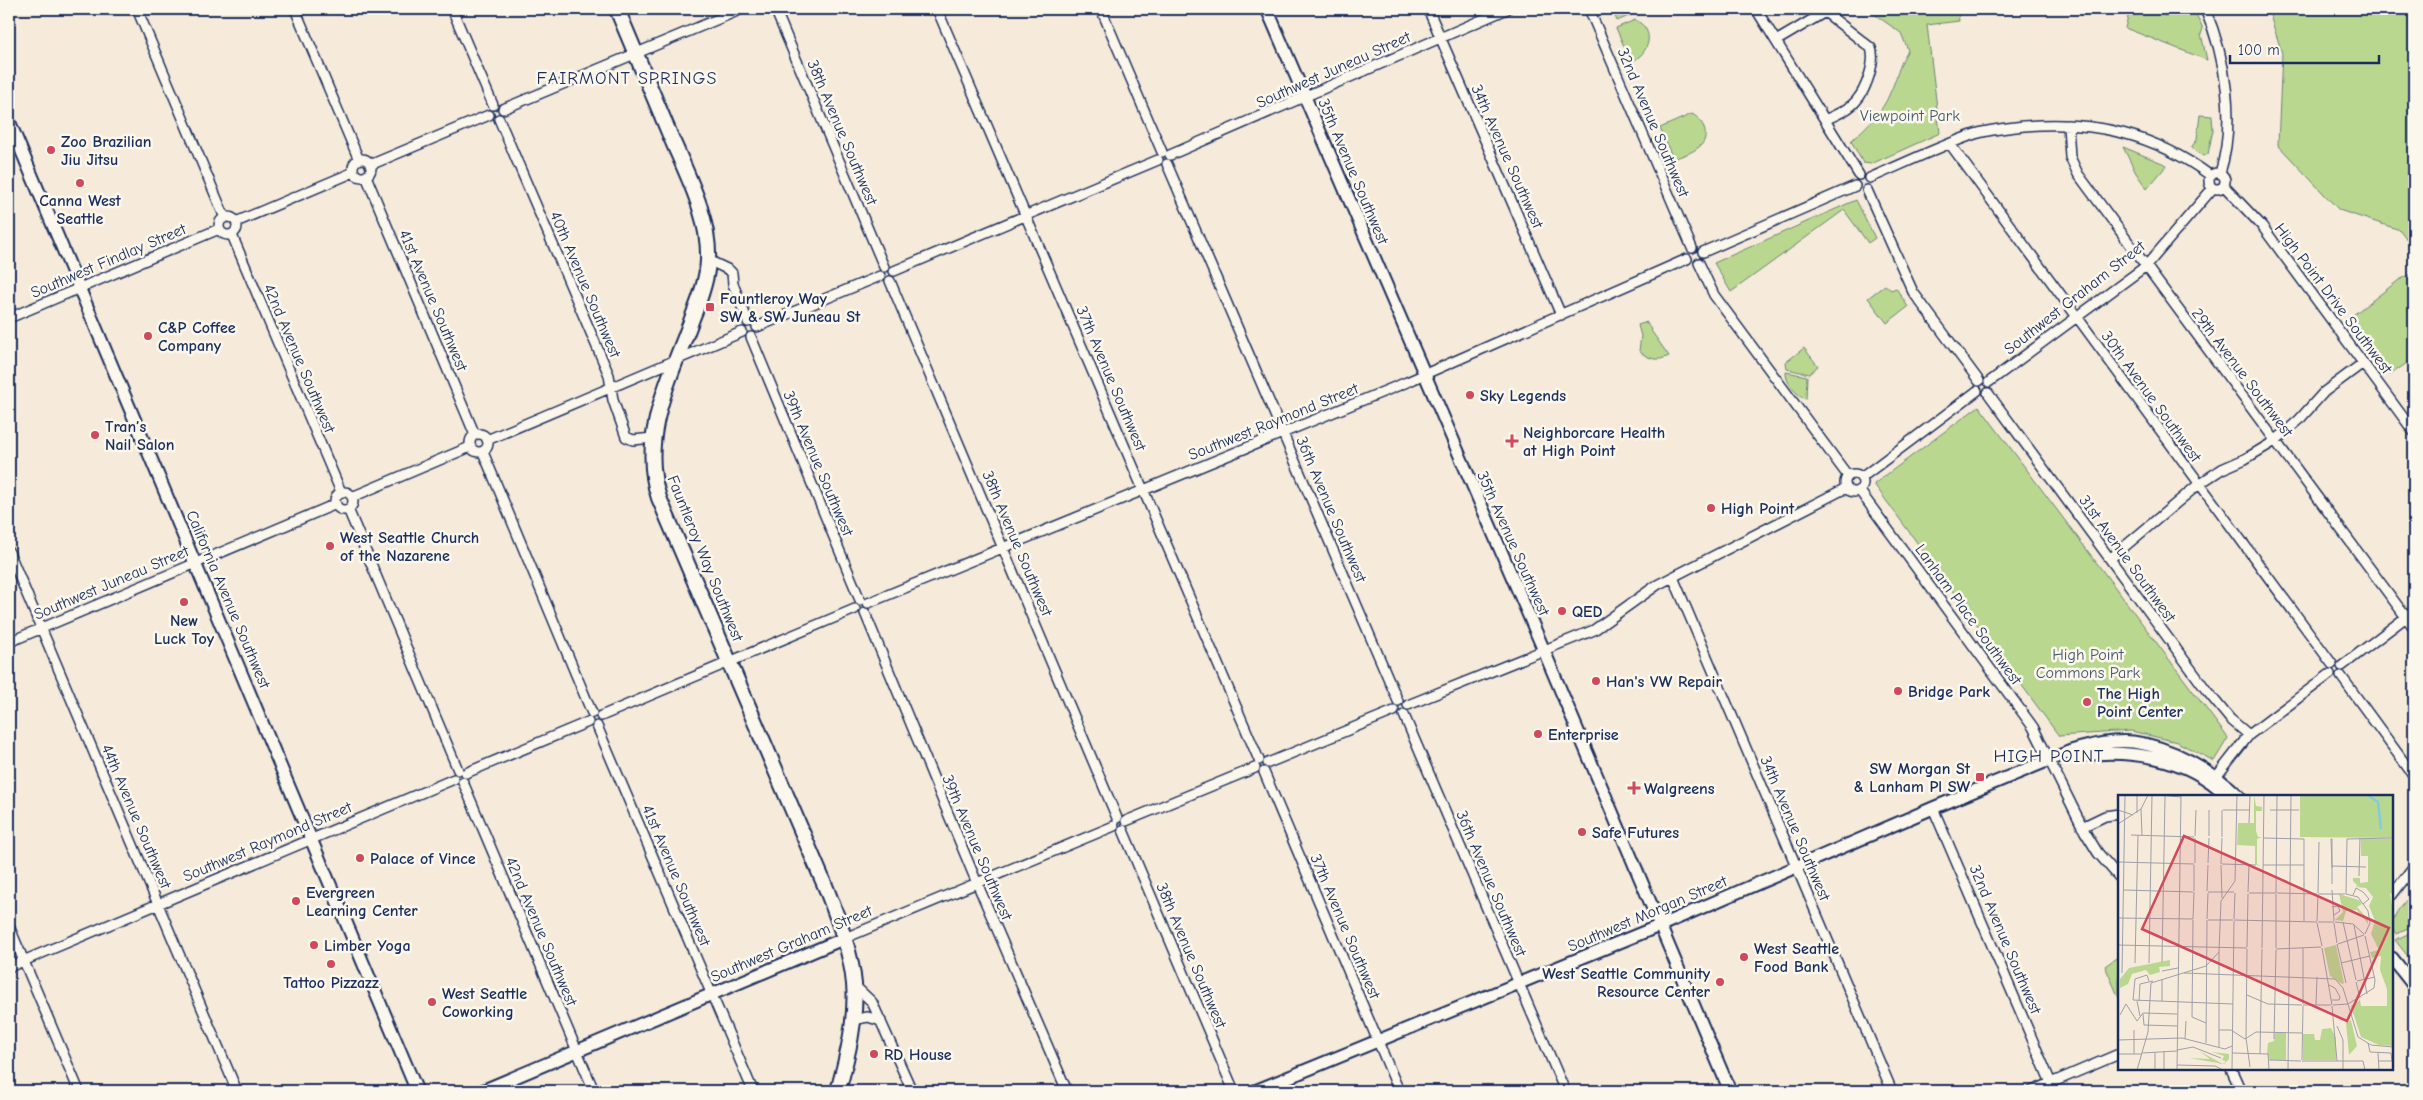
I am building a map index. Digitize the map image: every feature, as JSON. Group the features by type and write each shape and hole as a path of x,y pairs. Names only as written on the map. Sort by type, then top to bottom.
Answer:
{"main road":[{"name":"Fauntleroy Way Southwest","path":"617,9 695,195 707,236 708,260 700,297 663,396 653,438 654,478 659,498 826,888 844,938 854,985 847,1057 838,1091"},
{"name":"35th Avenue Southwest","path":"1267,9 1423,375 1544,651 1730,1091"},
{"name":"California Avenue Southwest","path":"9,121 417,1091"},
{"name":"Southwest Morgan Street","path":"1255,1091 1660,926 2050,759 2095,744 2134,742 2171,753 2214,780"},
{"path":"2214,780 2225,795"},
{"path":"2214,780 2237,795"},
{"name":"Southwest Graham Street","path":"482,1091 844,938"},
{"path":"2393,959 2414,986"}],"street":[{"path":"137,9 225,218"},
{"path":"295,9 359,160"},
{"path":"452,9 493,105"},
{"path":"503,109 742,9"},
{"name":"38th Avenue Southwest","path":"775,9 884,267"},
{"name":"37th Avenue Southwest","path":"937,9 1260,764 1258,772 1264,772 1399,1091"},
{"path":"1100,9 1163,155"},
{"name":"34th Avenue Southwest","path":"1428,9 1561,315"},
{"name":"Southwest Juneau Street","path":"894,271 1163,155 1305,98 1507,9"},
{"name":"32nd Avenue Southwest","path":"1589,9 1692,248"},
{"path":"1756,9 1858,175"},
{"path":"1870,178 1977,134 2010,128 2088,125 2144,139 2181,155 2215,174 2225,178 2224,186 2220,189 2213,188 2209,183 2215,174 2226,155 2226,104 2220,55 2205,9"},
{"path":"1776,41 1825,12 1871,48 1874,54 1872,62 1862,91 1856,101 1825,120"},
{"path":"493,105 499,105 503,109 503,115 500,119 494,120 489,115 489,109 493,105"},
{"path":"370,165 489,115"},
{"name":"40th Avenue Southwest","path":"500,119 608,375 626,437 633,440 653,438"},
{"name":"29th Avenue Southwest","path":"2068,125 2067,146 2073,166 2414,628"},
{"name":"30th Avenue Southwest","path":"1950,144 2332,664"},
{"name":"36th Avenue Southwest","path":"1163,155 1162,164 1167,164 1398,701"},
{"path":"359,160 366,160 370,165 370,173 366,176 360,177 354,172 354,165 359,160"},
{"path":"236,222 354,172"},
{"path":"1858,175 1865,174 1870,178 1871,185 1867,190"},
{"path":"1855,186 1855,179 1858,175"},
{"name":"41st Avenue Southwest","path":"366,176 475,435"},
{"path":"1703,252 1855,186"},
{"path":"1855,186 1860,190 1867,190"},
{"name":"High Point Drive Southwest","path":"2224,186 2262,226 2414,432"},
{"name":"Southwest Graham Street","path":"1989,382 2146,266 2213,188"},
{"path":"1867,190 1912,292 1979,381"},
{"path":"225,218 231,218 236,222 236,230 232,235 223,234 219,229 220,223 225,218"},
{"name":"Southwest Findlay Street","path":"9,318 219,229"},
{"name":"42nd Avenue Southwest","path":"232,235 341,492"},
{"path":"1698,247 1703,252 1703,259 1699,263 1692,263 1687,259 1688,252 1692,248 1698,247"},
{"name":"Southwest Raymond Street","path":"596,715 729,662 861,604 1144,491 1423,375 1687,259"},
{"path":"708,260 730,270 732,273 733,284 748,322"},
{"path":"1699,263 1714,295 1848,476"},
{"path":"884,267 889,267 894,271 894,278 890,281 883,281 880,276 880,270 884,267"},
{"path":"757,327 880,276"},
{"name":"38th Avenue Southwest","path":"890,281 1234,1091"},
{"path":"742,332 745,336 751,337 757,333 757,327 753,323 748,322"},
{"path":"742,332 743,327 748,322"},
{"path":"487,440 742,332"},
{"name":"39th Avenue Southwest","path":"751,337 861,604 859,613 865,613 976,882 1067,1091"},
{"path":"2111,558 2199,484 2222,469 2246,459 2275,441 2299,420 2324,392 2363,363"},
{"path":"1977,391 1980,394 1988,393 1991,389 1989,382 1985,380 1979,381"},
{"path":"1977,391 1976,386 1979,381"},
{"path":"1861,478 1977,391"},
{"name":"31st Avenue Southwest","path":"1988,393 2207,691 2230,719 2249,735"},
{"path":"470,448 470,440 475,435 483,435 487,440 488,446 483,452"},
{"path":"470,448 476,452 483,452"},
{"path":"352,497 470,448"},
{"path":"483,452 596,715 601,722 597,726 592,726 588,722 588,717 596,715"},
{"path":"1854,474 1861,478 1863,484 1859,490 1852,492 1846,488 1845,481 1848,476 1854,474"},
{"path":"1408,705 1594,630 1657,585 1846,488"},
{"name":"Lanham Place Southwest","path":"1859,490 2033,726 2050,759"},
{"path":"341,492 347,492 352,497 353,505 348,509 340,509 336,504 336,497 341,492"},
{"name":"Southwest Juneau Street","path":"9,642 336,504"},
{"name":"42nd Avenue Southwest","path":"348,509 594,1091"},
{"name":"44th Avenue Southwest","path":"9,552 237,1091"},
{"name":"34th Avenue Southwest","path":"1673,577 1892,1091"},
{"path":"2342,666 2414,611"},
{"path":"2330,674 2329,669 2332,664 2338,663 2342,666"},
{"path":"2341,676 2342,666"},
{"path":"2214,780 2249,735 2330,674"},
{"path":"2330,674 2336,678 2341,676"},
{"path":"2341,676 2414,776"},
{"path":"1404,700 1408,705 1409,710 1404,715 1398,715 1394,711 1394,706 1398,701 1404,700"},
{"name":"Southwest Graham Street","path":"844,938 1260,764 1394,711"},
{"name":"36th Avenue Southwest","path":"1404,715 1565,1091"},
{"name":"Southwest Raymond Street","path":"9,967 588,722"},
{"name":"41st Avenue Southwest","path":"597,726 753,1091"},
{"path":"2050,759 2082,827 2098,853 2118,876"},
{"name":"32nd Avenue Southwest","path":"1932,808 2051,1083"},
{"path":"2082,827 2105,816 2118,814"},
{"path":"2393,894 2414,866"},
{"path":"9,926 79,1091"},
{"path":"854,985 872,1002 912,1091"},
{"path":"852,1020 868,1017 881,1021"},
{"path":"2032,1091 2118,1054"},
{"path":"2231,1070 2241,1091"}],"green space":[{"path":"2184,8 2193,11 2203,29 2201,34 2207,60 2125,28 2130,9 2158,9 2165,16"},
{"path":"1612,9 1645,9 1617,21"},
{"name":"Viewpoint Park","path":"1867,9 2001,9 1958,14 1959,21 1927,25 1940,133 1871,164 1863,163 1851,141 1883,107 1908,50 1901,33"},
{"path":"2268,9 2414,9 2414,249 2400,230 2339,210 2278,145 2282,53"},
{"path":"1635,20 1642,24 1646,30 1648,42 1642,53 1631,62 1616,28"},
{"path":"1692,114 1703,125 1705,139 1696,149 1673,159 1660,128"},
{"path":"2200,115 2212,116 2213,130 2208,154 2204,156 2191,148 2197,139"},
{"path":"2123,147 2167,165 2147,189 2136,173"},
{"path":"1856,200 1875,238 1868,243 1844,210 1731,292 1714,263"},
{"path":"2414,273 2414,358 2390,375 2348,319 2399,280"},
{"path":"1885,285 1891,290 1896,288 1908,307 1887,323 1868,298"},
{"path":"1647,322 1669,356 1653,359 1639,351 1641,336 1638,325"},
{"path":"1804,348 1818,366 1809,374 1787,369 1786,362"},
{"path":"1786,372 1807,376 1806,399 1792,388 1787,380"},
{"name":"High Point Commons Park","path":"1979,406 2228,738 2214,761 2177,742 2131,731 2059,736 1874,484"},
{"path":"2414,892 2414,926 2397,934 2394,928 2394,917"},
{"path":"2414,931 2414,964 2395,940"},
{"path":"2118,957 2118,996 2105,966"}],"place":[{"name":"Zoo Brazilian Jiu Jitsu","path":"51,150"},
{"name":"Canna West Seattle","path":"80,183"},
{"name":"Fauntleroy Way SW & SW Juneau St","path":"710,307"},
{"name":"C&P Coffee Company","path":"148,336"},
{"name":"Sky Legends","path":"1470,395"},
{"name":"Tran’s Nail Salon","path":"95,435"},
{"name":"Neighborcare Health at High Point","path":"1512,441"},
{"name":"High Point","path":"1711,508"},
{"name":"West Seattle Church of the Nazarene","path":"330,546"},
{"name":"New Luck Toy","path":"184,602"},
{"name":"QED","path":"1562,611"},
{"name":"Han's VW Repair","path":"1596,681"},
{"name":"Bridge Park","path":"1898,691"},
{"name":"The High Point Center","path":"2087,702"},
{"name":"Enterprise","path":"1538,734"},
{"name":"SW Morgan St & Lanham Pl SW","path":"1980,777"},
{"name":"Walgreens","path":"1634,788"},
{"name":"Safe Futures","path":"1582,832"},
{"name":"Palace of Vince","path":"360,858"},
{"name":"Evergreen Learning Center","path":"296,901"},
{"name":"Limber Yoga","path":"314,945"},
{"name":"West Seattle Food Bank","path":"1744,957"},
{"name":"Tattoo Pizzazz","path":"331,964"},
{"name":"West Seattle Community Resource Center","path":"1720,982"},
{"name":"West Seattle Coworking","path":"432,1002"},
{"name":"RD House","path":"874,1054"}],"district":[{"name":"FAIRMONT SPRINGS","path":"627,78"},
{"name":"HIGH POINT","path":"2049,756"}]}
